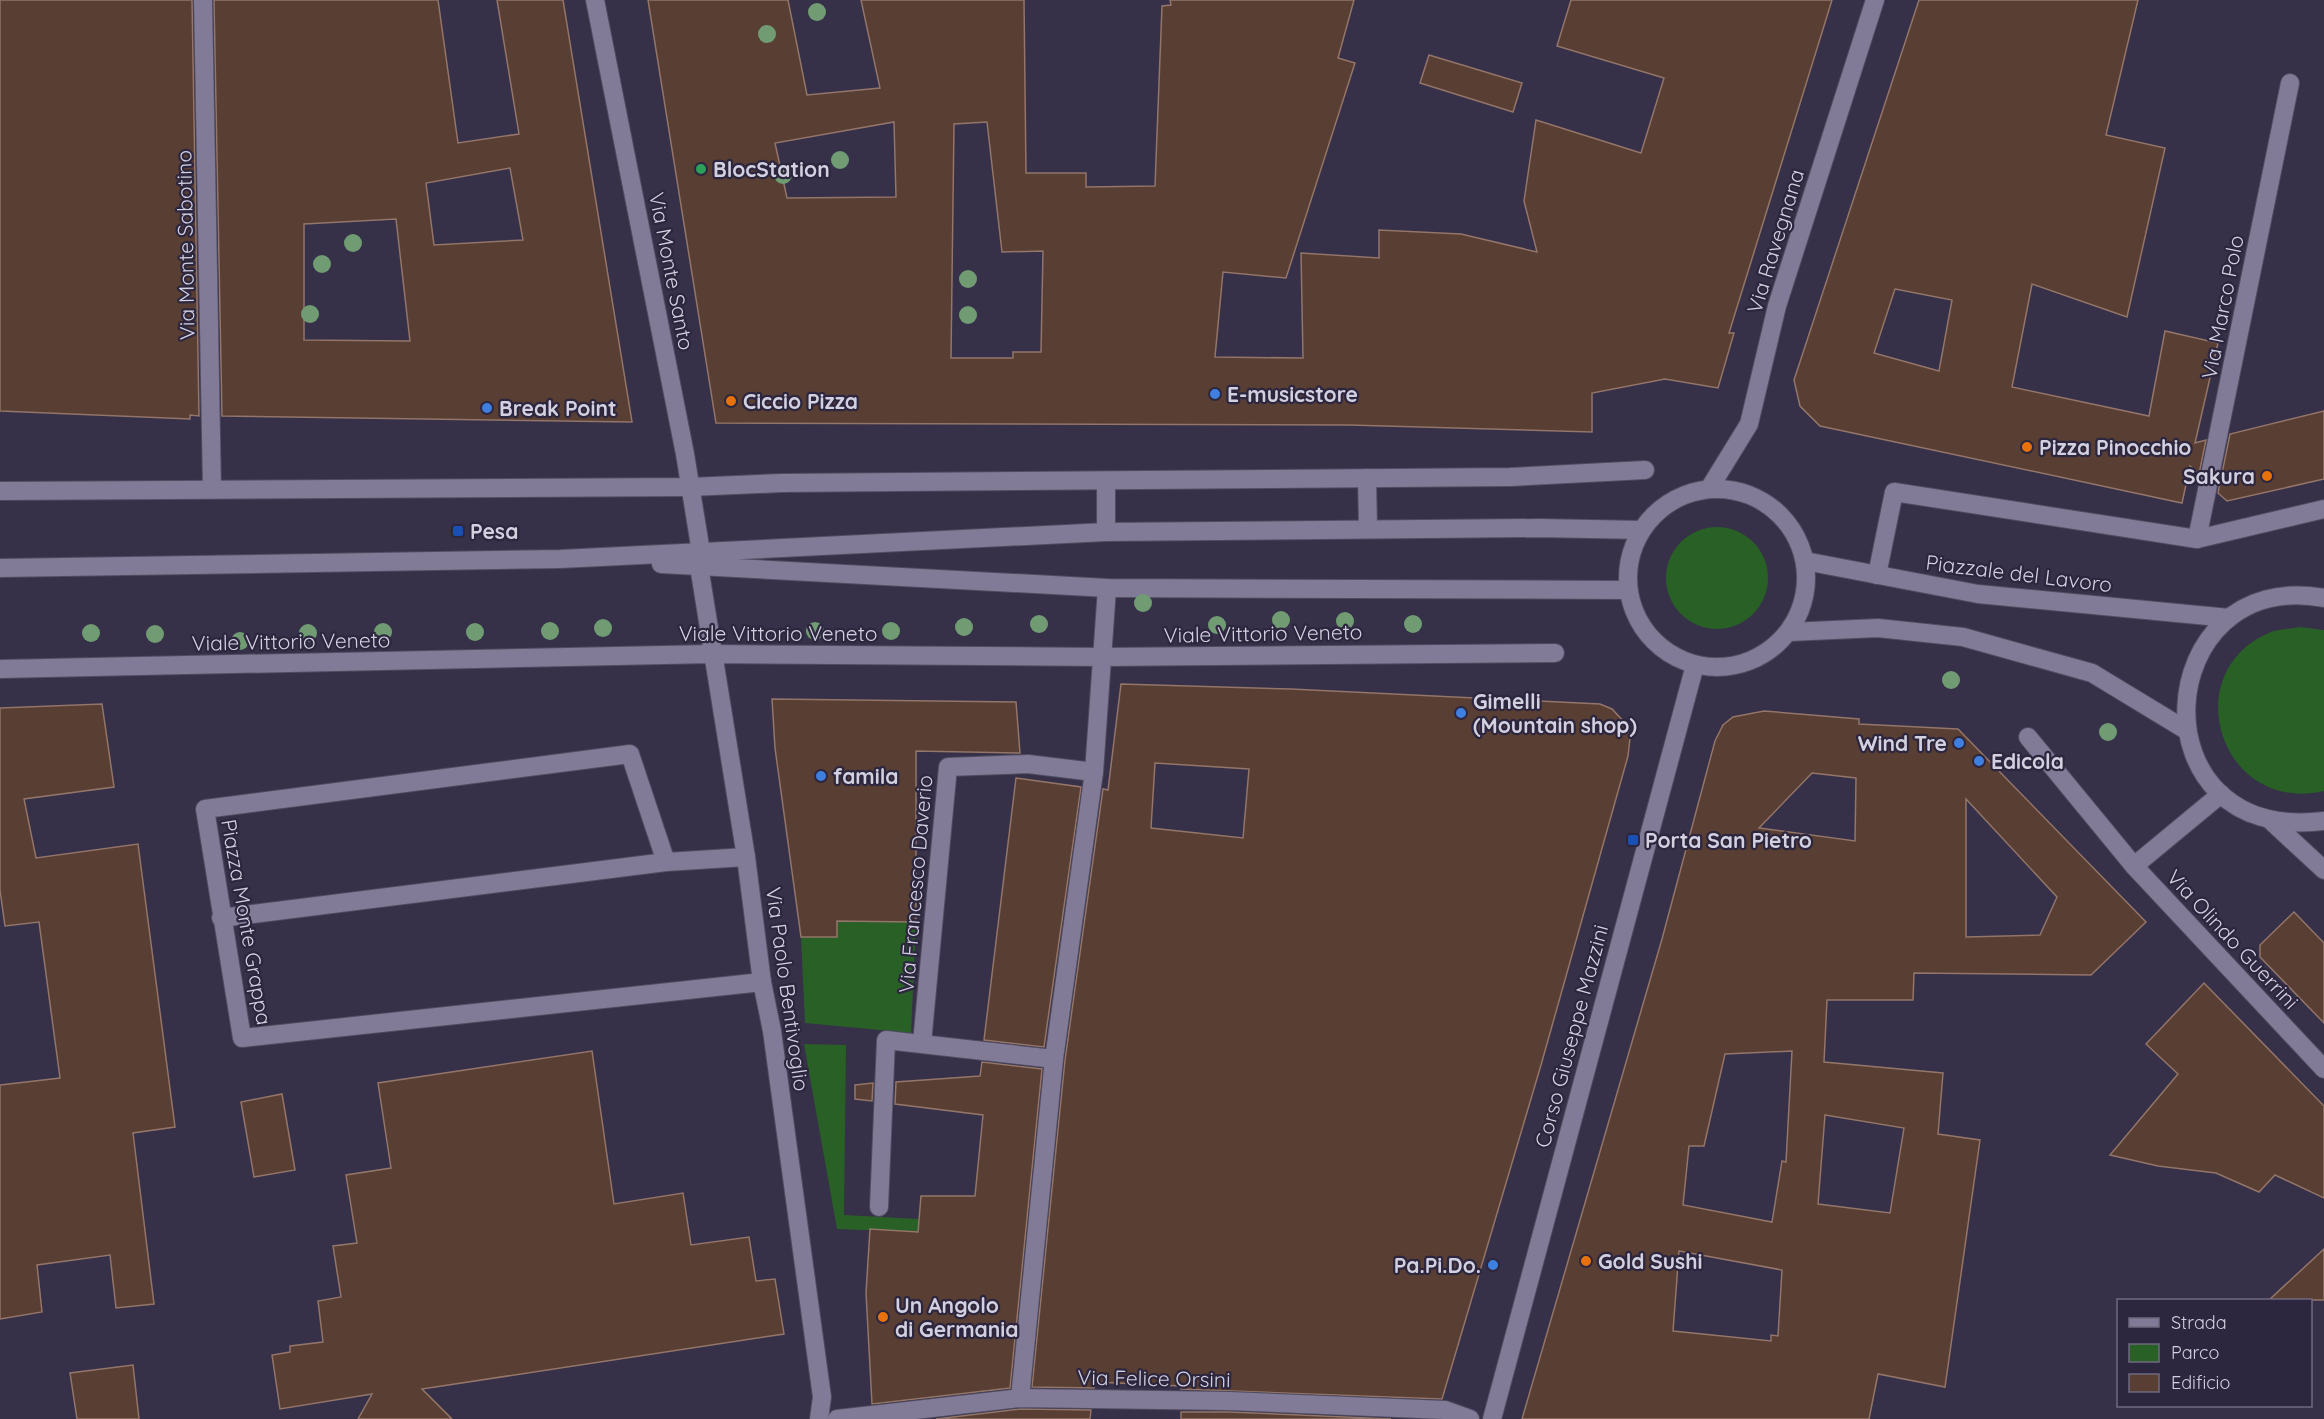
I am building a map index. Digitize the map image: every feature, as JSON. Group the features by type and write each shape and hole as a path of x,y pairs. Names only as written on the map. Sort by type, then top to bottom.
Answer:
{"street":[{"name":"Via Monte Sabotino","path":"203,0 212,489"},
{"name":"Via Monte Santo","path":"595,0 690,487 700,559"},
{"name":"Via Ravegnana","path":"1709,489 1749,424 1777,306 1875,0"},
{"name":"Via Marco Polo","path":"2197,539 2290,83"},
{"path":"0,491 690,487 782,483 1510,477 1645,470"},
{"path":"1367,478 1368,529"},
{"path":"1106,532 1107,481"},
{"path":"1709,489 1735,490 1752,496 1781,515 1796,536 1805,561 1807,586 1801,610 1789,632 1770,650 1747,663 1721,668 1695,665 1670,655 1650,638 1635,616 1628,590 1628,569 1632,549 1642,530 1655,514 1680,497 1709,489"},
{"path":"1877,575 1894,492 2197,539 2324,509"},
{"name":"Viale Vittorio Veneto","path":"0,568 700,559 1106,532 1368,529 1642,530"},
{"name":"Viale Vittorio Veneto","path":"700,559 1107,588 1628,590"},
{"name":"Via Paolo Bentivoglio","path":"700,559 711,654 746,857 821,1385 819,1419"},
{"name":"Piazzale del Lavoro","path":"1805,561 1978,594 2229,618"},
{"path":"1020,1398 1054,1059 1094,772 1107,588"},
{"path":"2324,598 2307,595 2280,597 2253,605 2229,618 2211,636 2191,672 2185,705 2186,730 2193,754 2205,775 2221,794 2244,810 2270,820 2298,825 2324,821"},
{"path":"1789,632 1878,628 1963,637 2092,673 2186,730"},
{"name":"Viale Vittorio Veneto","path":"0,669 711,654 1102,657 1556,653"},
{"name":"Corso Giuseppe Mazzini","path":"1492,1419 1695,665"},
{"name":"Via Olindo Guerrini","path":"2028,737 2134,866 2324,1069"},
{"name":"Piazza Monte Grappa","path":"666,862 630,754 205,809 242,1038 762,982"},
{"name":"Via Francesco Daverio","path":"922,1043 948,767 1028,764 1094,772"},
{"name":"Via Olindo Guerrini","path":"2134,866 2221,794"},
{"path":"2270,820 2324,870"},
{"path":"221,918 666,862 746,857"},
{"path":"879,1206 886,1040 1054,1059"},
{"name":"Via Felice Orsini","path":"837,1419 1020,1398 1229,1401 1445,1410 1470,1419"}],"green space":[{"path":"1717,527 1737,530 1746,535 1760,549 1765,558 1768,578 1765,598 1760,607 1746,621 1737,626 1717,629 1697,626 1688,621 1674,607 1669,598 1666,578 1669,558 1674,549 1688,535 1697,530"},
{"path":"2299,627 2324,630 2324,791 2288,793 2258,782 2236,762 2222,735 2218,706 2224,677 2241,651 2271,632"},
{"path":"837,921 916,922 911,1033 805,1023 801,937 836,937"},
{"path":"804,1044 846,1045 844,1215 919,1219 918,1232 837,1229"}],"building":[{"path":"0,0 192,0 199,416 190,415 190,419 0,411"},
{"path":"214,0 438,0 458,143 519,134 497,0 563,0 632,422 222,416","holes":["510,168 523,240 434,245 426,183","396,219 410,341 304,340 304,224"]},
{"path":"648,0 788,0 807,95 880,88 861,0 1024,0 1026,173 1086,173 1086,187 1155,186 1162,6 1171,5 1170,0 1354,0 1338,58 1355,63 1286,278 1223,272 1215,357 1303,358 1301,253 1379,258 1379,230 1461,234 1537,252 1524,201 1536,120 1641,153 1664,78 1557,46 1571,0 1832,0 1729,333 1734,333 1718,388 1665,379 1592,393 1592,432 1349,425 716,423","holes":["894,122 896,197 787,198 775,143","987,122 1002,252 1043,251 1041,352 1013,352 1013,358 951,358 954,124"]},
{"path":"1919,0 2138,0 2106,135 2165,148 2127,317 2032,284 2012,387 2149,416 2165,331 2218,343 2195,443 2206,440 2199,474 2190,466 2182,503 1820,426 1800,406 1794,380","holes":["1895,289 1952,300 1939,371 1874,353"]},
{"path":"1429,55 1522,83 1513,112 1420,83"},
{"path":"2324,411 2324,479 2227,501 2218,493 2230,434"},
{"path":"1121,684 1291,689 1600,704 1612,709 1626,724 1630,738 1628,756 1541,1065 1442,1399 1181,1389 1181,1386 1095,1382 1094,1388 1032,1387 1065,1060 1103,789 1108,790","holes":["1155,763 1249,769 1243,838 1151,828"]},
{"path":"772,699 1016,702 1020,753 916,751 916,922 837,921 837,937 801,937 775,748"},
{"path":"102,704 114,787 24,799 36,858 138,844 175,1127 133,1133 154,1304 116,1308 110,1255 37,1265 42,1312 0,1319 0,1085 60,1078 39,922 5,926 0,890 0,708"},
{"path":"1764,711 1859,719 1859,724 1958,729 2146,922 2091,975 1914,973 1913,1000 1827,1000 1824,1062 1943,1073 1938,1134 1980,1140 1945,1387 1878,1374 1869,1419 1522,1419 1662,939 1715,741 1723,725 1733,717","holes":["1812,773 1856,778 1855,841 1759,828","1966,799 2057,897 2040,935 1966,937","1792,1051 1786,1162 1782,1161 1772,1222 1683,1205 1689,1146 1704,1146 1725,1054","1825,1115 1904,1128 1890,1213 1818,1204","1679,1251 1782,1270 1778,1336 1771,1335 1771,1341 1673,1331"]},
{"path":"1016,778 1081,787 1044,1047 984,1040"},
{"path":"2294,912 2324,943 2324,1023 2260,957 2260,945"},
{"path":"2204,983 2324,1106 2324,1198 2275,1175 2259,1192 2216,1173 2158,1166 2110,1155 2178,1074 2146,1044"},
{"path":"592,1051 614,1204 683,1193 691,1245 749,1237 756,1281 775,1279 784,1334 422,1389 452,1419 358,1419 372,1394 280,1409 272,1355 290,1352 290,1346 323,1342 318,1301 341,1297 333,1246 357,1243 346,1175 391,1168 378,1083"},
{"path":"982,1062 1042,1069 1010,1388 872,1404 866,1293 870,1229 918,1232 921,1196 975,1196 983,1115 895,1104 896,1082 980,1076"},
{"path":"873,1083 872,1101 855,1099 855,1085"},
{"path":"282,1094 295,1170 254,1177 241,1102"},
{"path":"2324,1249 2324,1300 2270,1299"},
{"path":"133,1365 139,1419 77,1419 70,1373"},
{"path":"1021,1409 1091,1410 1090,1419 936,1419"},
{"path":"1181,1412 1229,1412 1391,1419 1181,1419"}],"place":[{"name":"BlocStation","path":"701,169"},
{"name":"E-musicstore","path":"1215,394"},
{"name":"Ciccio Pizza","path":"731,401"},
{"name":"Break Point","path":"487,408"},
{"name":"Pizza Pinocchio","path":"2027,447"},
{"name":"Sakura","path":"2267,476"},
{"name":"Pesa","path":"458,531"},
{"name":"Gimelli (Mountain shop)","path":"1461,713"},
{"name":"Wind Tre","path":"1959,743"},
{"name":"Edicola","path":"1979,761"},
{"name":"famila","path":"821,776"},
{"name":"Porta San Pietro","path":"1633,840"},
{"name":"Gold Sushi","path":"1586,1261"},
{"name":"Pa.Pi.Do.","path":"1493,1265"},
{"name":"Un Angolo di Germania","path":"883,1317"}]}
